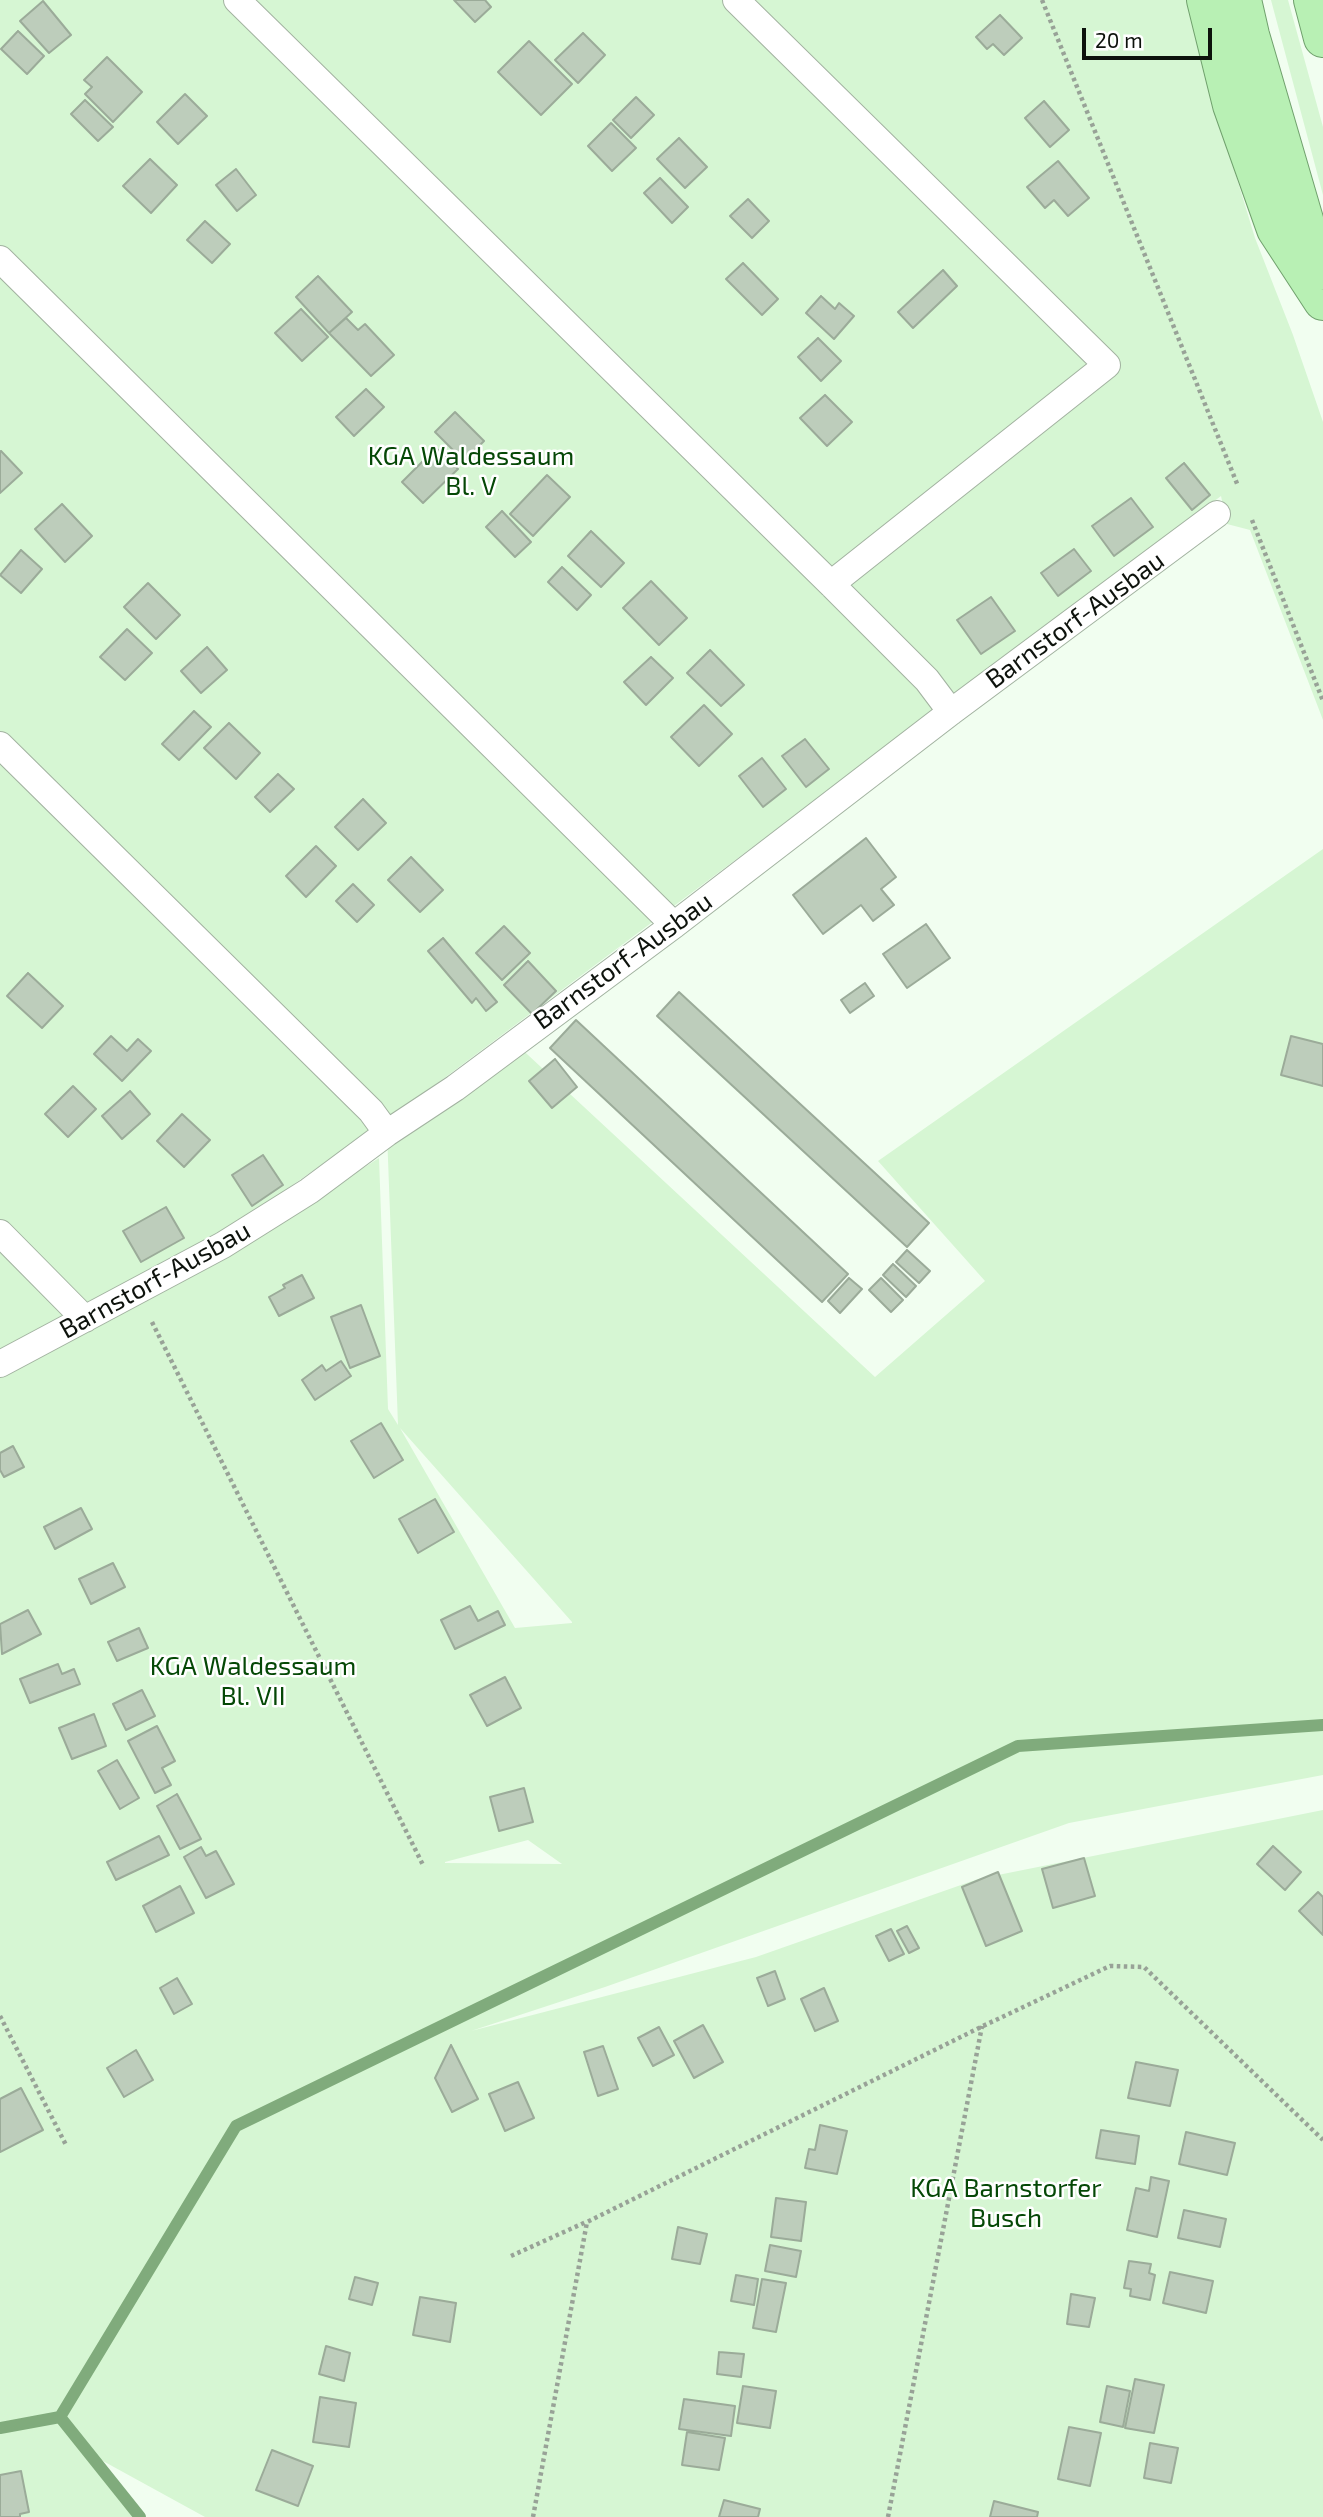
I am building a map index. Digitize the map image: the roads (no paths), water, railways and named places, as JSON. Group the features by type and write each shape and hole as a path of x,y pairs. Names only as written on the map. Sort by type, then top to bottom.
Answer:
{"highway":[{"path":"1206,0 1232,105 1276,229 1323,302"},
{"path":"1242,0 1323,284"},
{"path":"1313,0 1323,38"}],"lane":[{"path":"237,0 831,584 927,680 951,712"},
{"path":"736,0 1107,365 831,584"},
{"path":"0,259 674,925"},
{"name":"Barnstorf-Ausbau","path":"0,1364 223,1245 309,1191 387,1133 455,1088 674,925 951,712 1217,514"},
{"path":"0,745 371,1111 387,1133"},
{"path":"0,1233 85,1319"}],"waterway":[{"path":"140,2517 60,2417 236,2126 1018,1746 1323,1725"},
{"path":"0,2428 60,2417"}],"park label":[{"name":"KGA Waldessaum Bl. V","path":"471,471"},
{"name":"KGA Waldessaum Bl. VII","path":"253,1681"},
{"name":"KGA Barnstorfer Busch","path":"1006,2203"}]}
